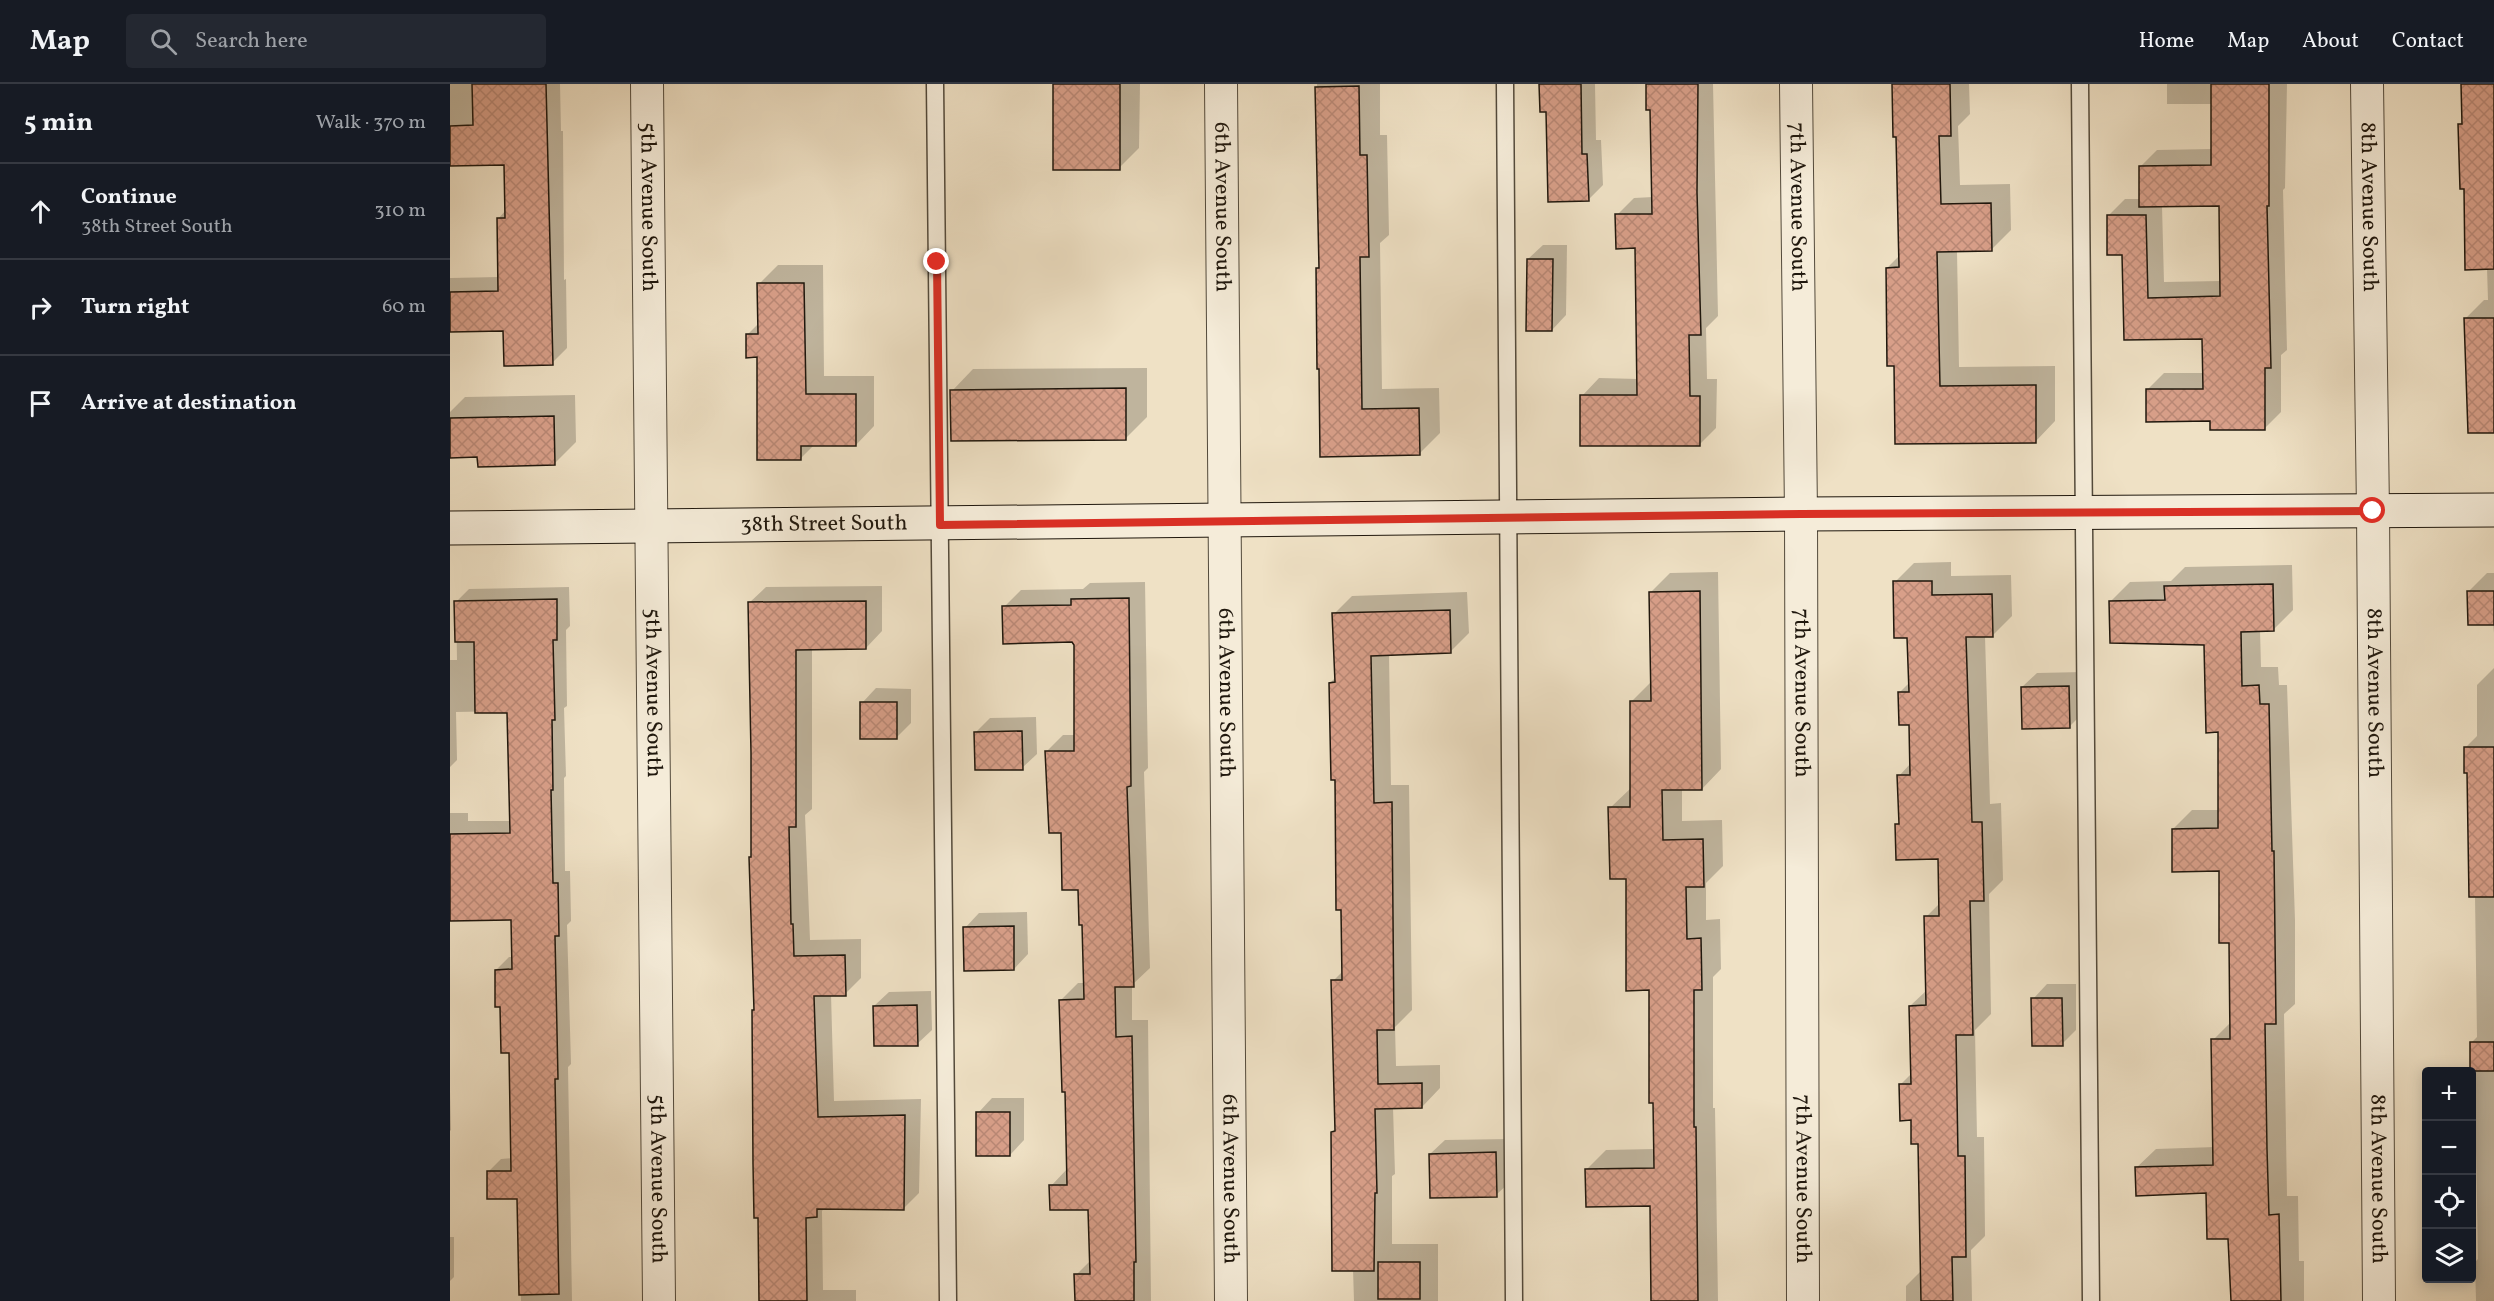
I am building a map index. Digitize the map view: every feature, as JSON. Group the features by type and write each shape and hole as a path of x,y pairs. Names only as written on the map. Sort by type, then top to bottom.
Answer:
{"main road":[{"name":"38th Street South","path":"450,528 940,525 1801,514 2494,510"}],"street":[{"name":"5th Avenue South","path":"646,84 658,1301"},
{"name":"6th Avenue South","path":"1221,84 1231,1301"},
{"name":"7th Avenue South","path":"1796,84 1801,514 1803,1301"},
{"name":"8th Avenue South","path":"2367,84 2379,1301"}],"lane":[{"path":"936,84 948,1301"},
{"path":"1505,84 1514,1301"},
{"path":"2080,84 2091,1301"}],"building":[{"path":"472,84 546,84 553,365 504,366 503,331 450,332 450,292 498,291 497,218 505,218 504,165 450,166 450,126 473,125"},
{"path":"1053,84 1120,84 1120,170 1053,170"},
{"path":"1539,84 1581,84 1582,154 1587,154 1589,201 1548,202 1546,112 1540,112"},
{"path":"1646,84 1698,84 1697,192 1701,335 1689,335 1690,396 1700,396 1700,446 1580,446 1580,395 1637,395 1635,248 1616,249 1615,214 1652,214 1650,110 1646,110"},
{"path":"1892,84 1950,84 1951,136 1939,136 1941,204 1991,203 1992,251 1937,252 1940,386 2036,385 2036,443 1895,444 1894,366 1887,366 1886,268 1899,267 1896,137 1893,137"},
{"path":"2211,84 2269,84 2269,206 2267,206 2271,368 2265,368 2265,430 2210,430 2210,421 2146,422 2146,389 2203,389 2202,339 2124,340 2122,255 2107,255 2107,215 2146,215 2148,298 2220,296 2219,206 2139,207 2139,166 2211,165"},
{"path":"2461,84 2494,84 2494,269 2465,270 2464,189 2460,189 2458,124 2462,124"},
{"path":"1359,86 1360,155 1367,155 1369,257 1360,257 1362,409 1419,408 1420,455 1320,457 1319,369 1317,369 1316,268 1319,268 1315,87"},
{"path":"1527,259 1553,259 1552,331 1526,331"},
{"path":"757,283 804,283 806,394 856,394 856,446 801,446 801,460 757,460 757,357 746,358 746,334 758,334"},
{"path":"2464,318 2494,318 2494,433 2468,433"},
{"path":"1126,388 1126,440 951,441 950,390"},
{"path":"554,416 555,465 478,467 477,457 450,458 450,418"},
{"path":"1893,581 1932,581 1932,595 1992,594 1993,637 1966,637 1972,822 1982,822 1984,901 1970,901 1973,1035 1956,1035 1958,1156 1965,1156 1966,1257 1952,1257 1953,1301 1921,1301 1918,1144 1911,1144 1911,1120 1900,1121 1899,1084 1911,1084 1909,1006 1926,1005 1924,916 1939,916 1938,859 1896,860 1895,824 1899,824 1897,775 1910,775 1909,725 1899,725 1898,692 1909,692 1907,638 1894,638"},
{"path":"2273,584 2274,631 2241,632 2242,686 2259,685 2260,704 2269,704 2276,1024 2265,1024 2267,1149 2269,1215 2279,1214 2281,1301 2231,1301 2228,1239 2207,1239 2206,1193 2136,1196 2135,1167 2213,1165 2211,1039 2230,1039 2229,943 2219,943 2219,871 2172,872 2172,829 2218,828 2218,732 2206,733 2204,645 2110,643 2109,601 2165,600 2164,586"},
{"path":"1700,591 1702,790 1662,790 1663,840 1703,839 1704,887 1686,887 1687,939 1701,938 1702,990 1694,990 1698,1301 1651,1301 1650,1206 1586,1207 1585,1169 1654,1168 1653,1103 1649,1103 1649,990 1626,991 1626,879 1610,879 1608,807 1630,807 1630,701 1651,701 1649,592"},
{"path":"2467,591 2494,591 2494,625 2468,625"},
{"path":"1129,598 1131,786 1127,787 1134,987 1115,987 1116,1037 1132,1036 1136,1262 1134,1262 1134,1301 1075,1301 1074,1274 1090,1274 1088,1210 1050,1210 1049,1185 1067,1185 1065,1092 1062,1092 1059,1000 1084,999 1082,925 1079,925 1078,890 1062,890 1061,833 1049,833 1045,751 1074,751 1074,645 1072,642 1003,644 1002,606 1071,605 1071,599"},
{"path":"557,599 557,640 553,640 555,720 552,720 553,790 551,790 553,883 558,883 559,936 555,936 558,1079 555,1079 559,1294 519,1295 517,1199 487,1199 487,1171 511,1171 509,1053 501,1053 500,1007 495,1007 495,970 512,969 511,920 450,921 450,834 510,833 507,713 475,713 474,642 455,642 454,601"},
{"path":"866,601 866,649 796,650 796,827 789,827 791,924 793,924 794,956 845,955 846,996 814,996 818,1117 905,1115 904,1210 817,1209 817,1217 806,1218 807,1301 759,1301 758,1218 754,1218 753,1164 752,1010 754,1010 749,857 751,857 751,753 748,602"},
{"path":"1450,610 1451,653 1371,656 1374,803 1392,802 1394,1030 1377,1030 1378,1084 1422,1083 1422,1108 1375,1109 1377,1193 1375,1193 1374,1271 1332,1271 1331,1132 1335,1131 1331,980 1342,980 1341,910 1336,910 1335,780 1331,780 1329,683 1335,682 1332,613"},
{"path":"2069,686 2070,728 2022,729 2021,687"},
{"path":"860,702 897,702 897,739 860,739"},
{"path":"1022,731 1023,770 975,770 974,732"},
{"path":"2464,747 2494,747 2494,897 2469,897 2467,773 2464,773"},
{"path":"1014,926 1014,970 964,971 963,927"},
{"path":"2031,998 2062,998 2063,1046 2032,1046"},
{"path":"917,1005 918,1046 874,1046 873,1006"},
{"path":"2470,1042 2494,1042 2494,1071 2476,1071 2476,1067 2470,1067"},
{"path":"976,1112 1010,1112 1010,1156 976,1156"},
{"path":"1496,1152 1497,1197 1430,1198 1429,1154"},
{"path":"1378,1262 1420,1262 1420,1299 1378,1299"}],"route":[{"path":"937,262 940,525 1801,514 2373,511"}]}
